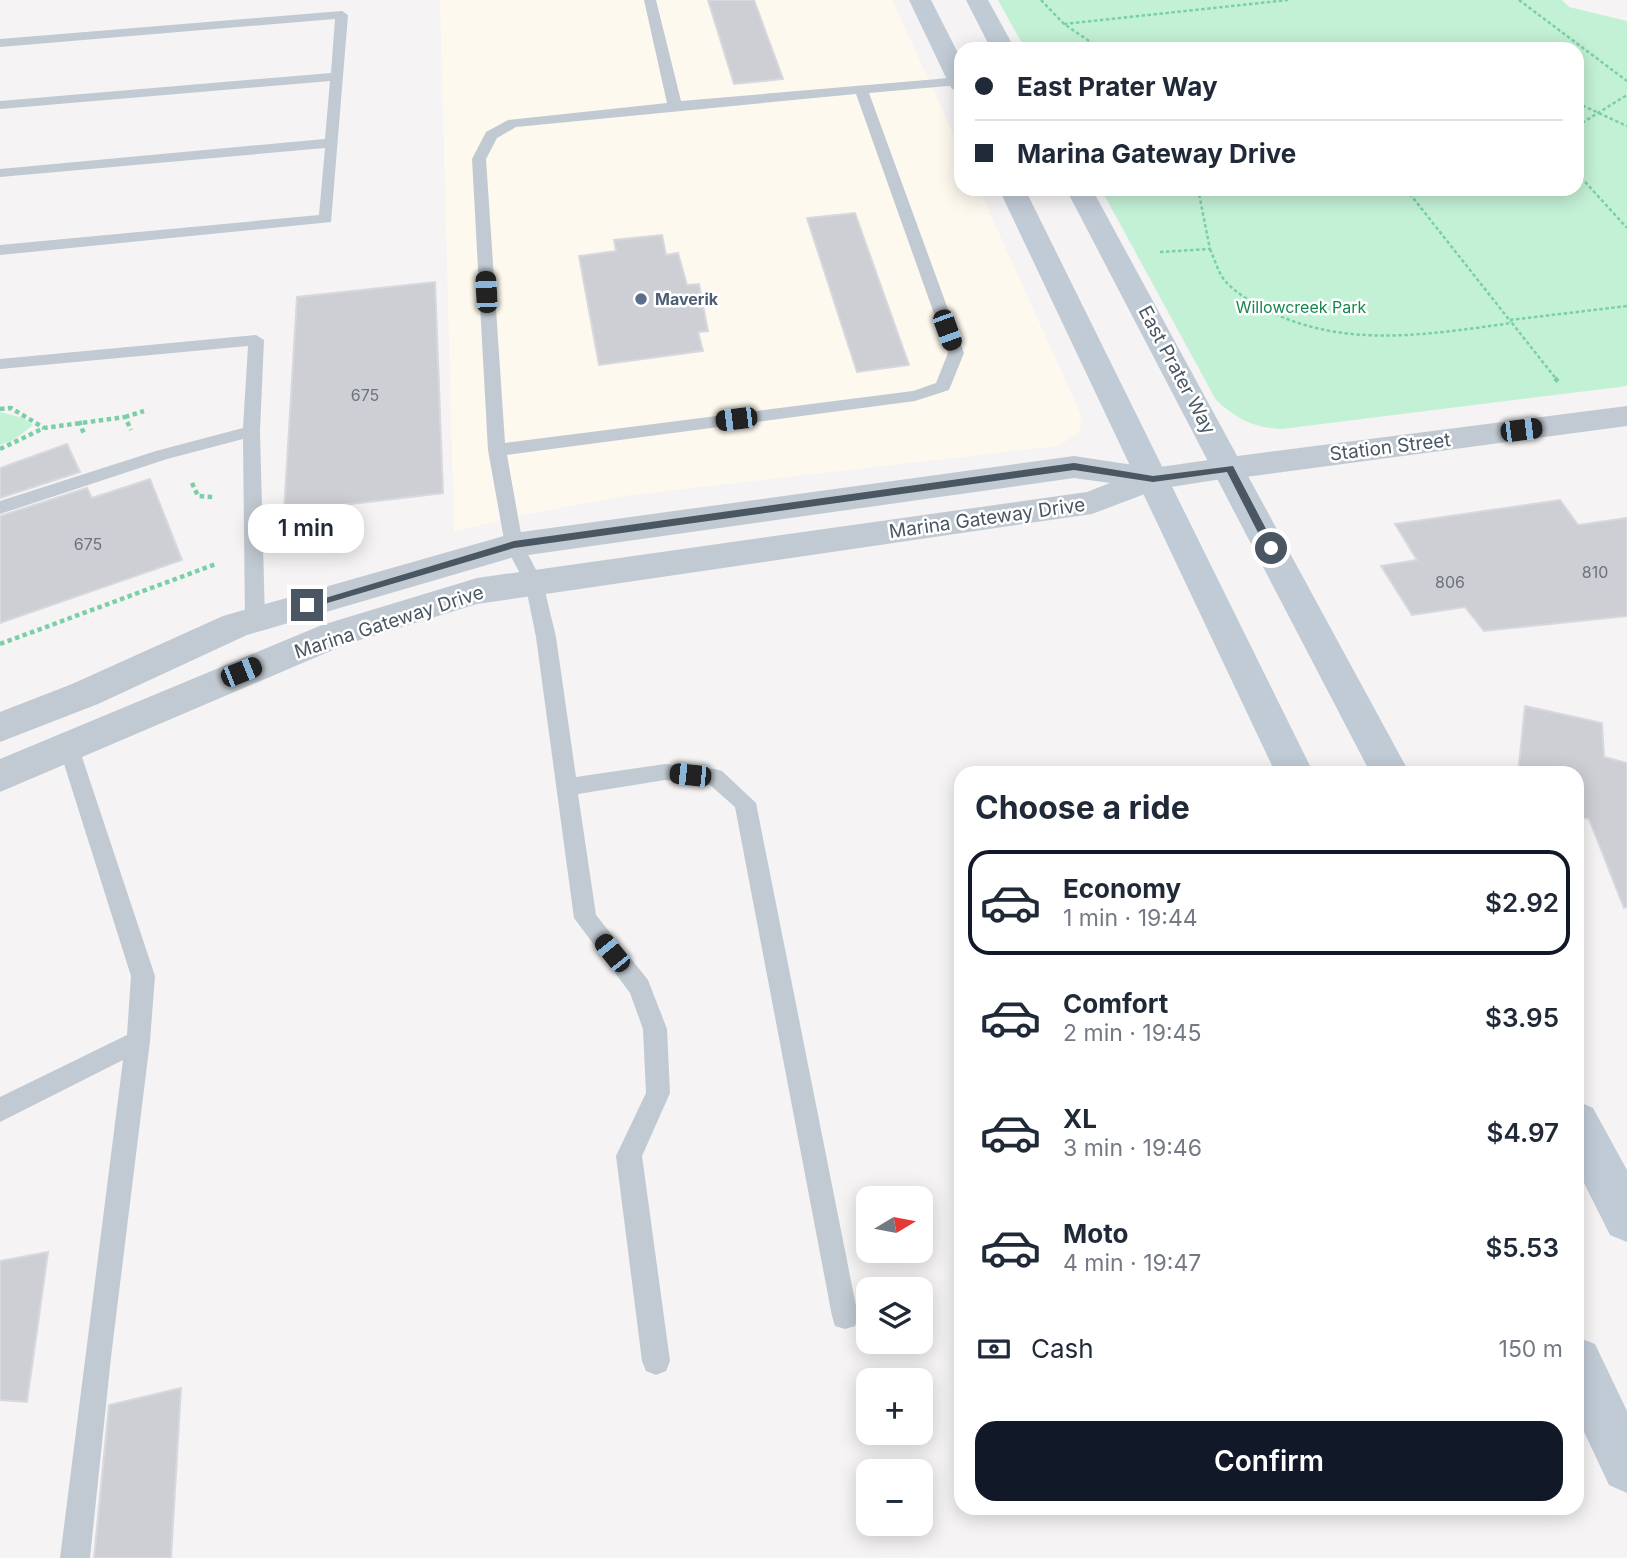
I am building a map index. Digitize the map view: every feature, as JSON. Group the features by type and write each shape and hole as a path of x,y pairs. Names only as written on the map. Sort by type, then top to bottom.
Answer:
{"main road":[{"path":"920,0 954,71"},
{"path":"977,0 999,42"},
{"path":"1015,196 1291,766"},
{"name":"East Prater Way","path":"1083,196 1387,766"},
{"path":"1584,1137 1627,1218"},
{"path":"1584,1377 1627,1467"}],"street":[{"name":"Station Street","path":"1153,479 1627,416"},
{"name":"Marina Gateway Drive","path":"0,727 85,694 236,625 514,545 1074,467 1153,479"},
{"name":"Marina Gateway Drive","path":"0,776 217,681 335,634 477,591 1092,503 1153,479"}],"lane":[{"path":"650,0 675,106"},
{"path":"0,43 342,15 326,219 0,250"},
{"path":"0,105 338,76"},
{"path":"656,1361 629,1156 658,1093 655,1029 640,987 585,918 546,637 534,583 514,545 497,450 479,159 492,135 513,123 675,106 954,83"},
{"path":"497,450 915,396 943,386 956,353 861,90"},
{"path":"0,173 332,143"},
{"path":"0,363 256,340 251,431 255,620"},
{"path":"0,508 162,455 251,431"},
{"path":"69,748 143,976 138,1041 75,1558"},
{"path":"566,787 665,772 715,777 745,803 845,1316"},
{"path":"0,1110 138,1041"}],"path":[{"path":"1041,0 1063,24 1090,42"},
{"path":"1063,24 1287,0"},
{"path":"1519,0 1575,42"},
{"path":"1584,49 1627,81"},
{"path":"1584,121 1627,95"},
{"path":"1584,106 1627,126"},
{"path":"1584,181 1627,228"},
{"path":"1199,196 1210,248 1224,281 1277,316 1320,331 1359,339 1406,337 1627,306"},
{"path":"1412,196 1565,389"},
{"path":"1155,252 1210,248"},
{"path":"0,409 11,408 44,428"},
{"path":"0,449 44,428 79,421 125,417 144,411"},
{"path":"125,417 132,434"},
{"path":"79,421 84,434"},
{"path":"0,645 219,563"}],"shaded area":[{"path":"440,0 892,0 954,135 954,196 982,196 1081,415 1080,432 1058,446 624,496 518,516 454,532"}],"green space":[{"name":"Willowcreek Park","path":"998,0 1562,0 1569,7 1627,21 1627,386 1282,429 1254,424 1238,417 1216,400 1105,196 1584,196 1584,42 1021,42"},
{"path":"0,412 23,418 33,425 15,439 0,445"}],"building":[{"path":"708,0 754,0 783,79 734,84"},
{"path":"855,213 909,365 857,372 807,218"},
{"path":"662,235 666,255 678,253 687,285 699,284 708,331 698,332 703,351 599,365 579,256 616,251 614,240"},
{"path":"435,282 443,493 284,512 297,297"},
{"path":"67,444 80,472 0,498 0,468"},
{"path":"150,479 182,560 0,623 0,516 87,488 92,498"},
{"path":"1560,500 1578,525 1627,518 1627,616 1484,631 1465,607 1412,615 1381,566 1417,560 1395,524"},
{"path":"1525,706 1602,723 1604,757 1627,763 1627,907 1624,908 1589,819 1584,818 1584,766 1519,766"},
{"path":"48,1252 27,1402 0,1400 0,1261"},
{"path":"181,1388 171,1558 94,1558 109,1405"}],"place":[{"name":"Maverik","path":"641,299"}],"route":[{"path":"307,605 514,545 1074,467 1153,479 1230,468 1271,548"}]}
